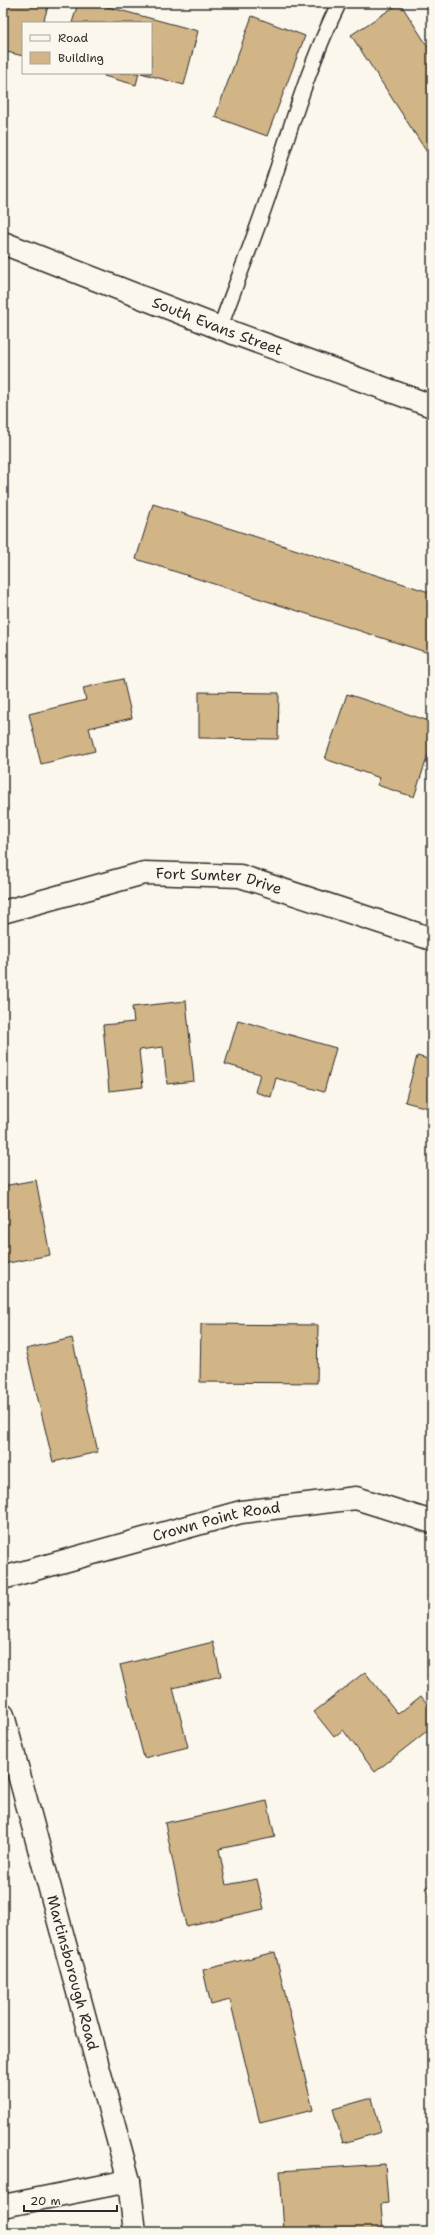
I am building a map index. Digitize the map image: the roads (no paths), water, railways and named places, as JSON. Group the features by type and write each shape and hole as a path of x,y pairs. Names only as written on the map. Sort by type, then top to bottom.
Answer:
{"street":[{"name":"South Evans Street","path":"3,243 220,328 432,406"},
{"name":"Fort Sumter Drive","path":"3,912 144,873 240,876 432,939"},
{"name":"Crown Point Road","path":"3,1578 241,1512 356,1498 432,1522"},
{"name":"Martinsborough Road","path":"3,1715 129,2181 136,2232"},
{"path":"3,2206 129,2181"}],"lane":[{"path":"220,328 324,33 339,3"}]}
